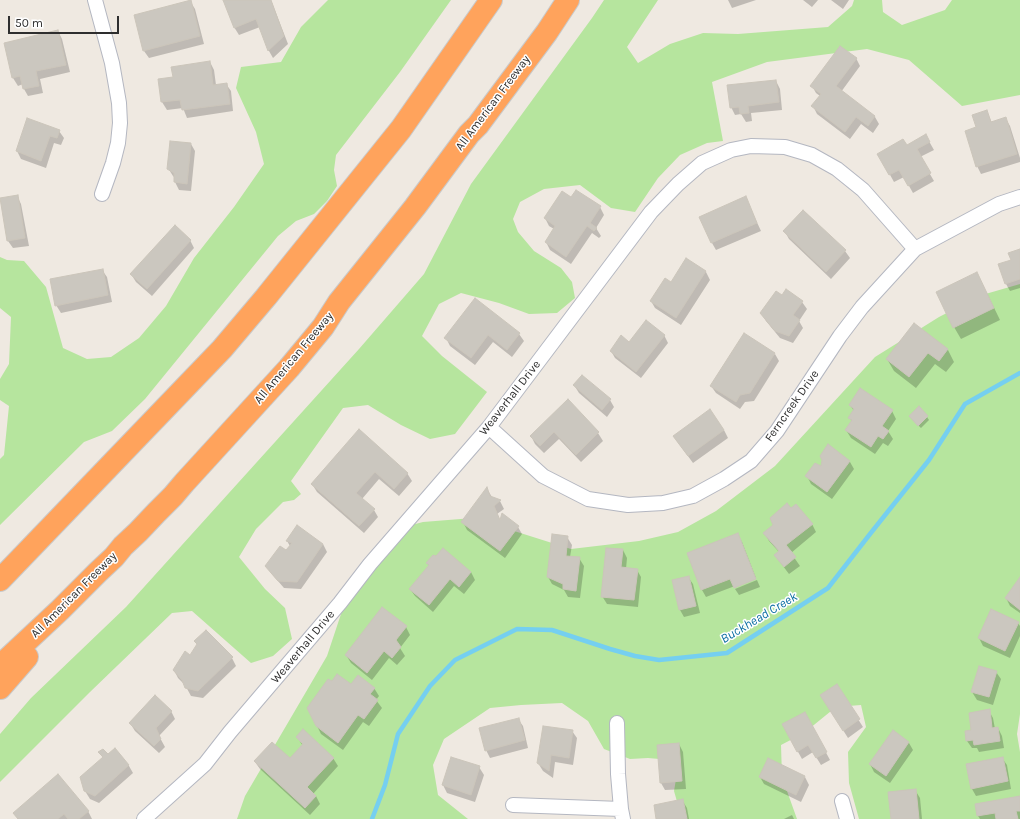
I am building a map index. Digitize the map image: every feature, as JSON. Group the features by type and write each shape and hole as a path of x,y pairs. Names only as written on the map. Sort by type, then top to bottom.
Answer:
{"highway":[{"path":"0,580 222,349 266,297 401,129 491,0"},
{"name":"All American Freeway","path":"0,666 114,557 173,496 289,368 323,327 339,302 415,207 469,134 478,125 547,32 568,0"},
{"path":"0,572 19,561"},
{"path":"0,688 28,655 60,610"}],"street":[{"path":"95,0 112,62 119,103 120,123 118,143 113,163 102,194"},
{"name":"Weaverhall Drive","path":"144,819 205,764 230,732 340,603 370,564 489,427 651,212 678,184 702,163 731,150 751,146 785,147 812,155 837,169 863,190 915,249"},
{"name":"Ferncreek Drive","path":"489,427 543,476 588,499 628,505 663,503 693,496 724,479 751,461 777,432 840,336 862,308 915,249 999,204 1020,197"},
{"path":"513,805 622,814 618,774 617,723"},
{"path":"842,801 847,819"}],"green space":[{"path":"328,0 451,0 400,72 336,155 334,170 337,186 327,201 314,214 296,221 278,236 145,399 112,431 84,442 0,525 0,459 4,455 9,406 0,400 0,379 9,364 11,317 0,308 0,257 7,260 24,261 46,287 63,348 87,359 111,357 139,338 166,306 194,258 234,207 264,164 256,132 236,88 241,67 281,62 301,27"},
{"path":"604,0 658,0 627,47 638,63 670,44 703,33 738,34 828,27 852,6 854,0 882,0 883,12 902,25 945,10 952,0 1020,0 1020,95 962,106 909,60 867,49 767,62 712,82 723,141 707,143 680,155 658,178 635,212 611,208 580,185 544,189 520,202 513,219 518,232 534,251 561,268 572,282 575,298 557,313 529,314 499,303 461,293 439,304 422,336 442,356 487,392 455,434 430,439 401,425 368,405 343,408 291,481 301,494 294,500 283,502 256,529 239,557 265,589 285,608 292,639 273,656 251,663 192,611 172,613 0,782 0,734 31,698 126,607 359,349 424,274 471,184"},
{"path":"1020,284 1020,714 1017,734 1020,752 1020,819 859,819 849,783 848,752 866,727 861,705 836,707 804,733 781,745 782,777 797,819 682,819 674,791 677,773 671,760 648,758 630,759 604,749 588,721 562,703 490,708 444,739 433,765 438,795 468,819 237,819 245,796 327,656 353,578 404,527 423,522 473,518 571,549 639,541 678,532 716,511 775,466 875,357 939,317 982,295"}],"building":[{"path":"191,0 200,36 143,51 134,15"},
{"path":"223,0 271,0 284,36 268,51 256,19 234,28"},
{"path":"58,30 66,65 36,71 39,86 23,89 20,76 12,78 4,43"},
{"path":"840,46 857,58 836,86 875,116 868,126 856,117 845,132 811,106 821,94 810,86"},
{"path":"210,61 213,85 227,83 230,104 182,110 180,100 161,102 158,79 173,77 171,67"},
{"path":"776,80 779,102 748,106 749,113 740,114 739,107 730,108 727,85"},
{"path":"987,110 991,122 1006,117 1017,154 976,167 965,131 976,127 972,115"},
{"path":"27,118 60,130 57,138 50,136 41,161 16,151"},
{"path":"926,134 930,142 917,149 931,173 908,186 899,170 889,175 877,154 903,139 907,145"},
{"path":"170,141 191,143 187,184 174,182 174,173 167,169"},
{"path":"576,190 601,206 590,223 597,228 594,231 587,226 566,257 545,242 555,226 544,218 562,191 571,197"},
{"path":"18,195 25,238 7,241 0,198"},
{"path":"746,196 757,223 711,243 699,217"},
{"path":"803,210 846,250 826,272 783,231"},
{"path":"175,225 191,240 147,289 130,274"},
{"path":"1020,249 1020,279 1005,284 998,264 1011,260 1008,253"},
{"path":"686,258 706,271 676,318 650,301 665,278 671,282"},
{"path":"103,269 108,295 55,306 50,279"},
{"path":"977,272 994,308 953,328 936,292"},
{"path":"786,289 803,301 793,315 800,320 789,336 775,331 760,313 776,291 782,295"},
{"path":"475,298 520,333 507,350 488,335 471,358 444,338"},
{"path":"646,320 665,335 636,372 610,351 621,335 629,342"},
{"path":"914,323 948,349 939,361 928,353 909,377 886,359"},
{"path":"744,333 775,353 750,393 740,395 736,402 710,386"},
{"path":"582,375 611,399 602,410 573,385"},
{"path":"860,388 893,410 882,426 889,431 883,439 878,436 871,447 845,430 852,420 848,418 854,409 849,405"},
{"path":"568,399 599,432 576,455 554,432 540,446 530,436"},
{"path":"919,406 928,416 918,426 909,416"},
{"path":"710,409 724,430 688,456 673,436"},
{"path":"359,429 408,473 394,489 375,472 356,493 375,509 359,526 311,484"},
{"path":"828,444 850,461 827,492 805,476 815,463 821,466 822,460 820,456"},
{"path":"487,487 490,496 501,500 494,506 500,520 502,513 519,526 500,551 461,522"},
{"path":"787,503 791,508 796,504 813,524 786,545 796,557 784,567 774,555 779,551 763,533 773,525 770,518"},
{"path":"297,525 323,544 297,582 278,581 265,566 280,546 286,550 292,543 286,541"},
{"path":"738,533 756,579 734,588 730,579 701,590 687,553"},
{"path":"552,534 568,536 566,556 580,557 576,591 563,589 563,584 547,577"},
{"path":"443,548 471,572 459,587 450,579 429,605 409,589 429,565 426,563 433,555 436,556"},
{"path":"606,548 623,549 621,567 638,569 634,600 601,597"},
{"path":"689,576 696,606 679,610 672,580"},
{"path":"1020,577 1020,610 1005,598"},
{"path":"382,607 407,626 396,640 401,647 392,658 384,651 367,673 345,655"},
{"path":"991,609 1019,622 1005,651 978,638"},
{"path":"206,630 233,657 198,691 185,688 182,680 173,670 185,651 190,655 197,644 194,641"},
{"path":"979,666 997,671 989,697 971,692"},
{"path":"337,674 351,684 358,675 375,688 370,694 378,700 364,719 358,715 338,743 316,726 307,708 328,679 332,681"},
{"path":"837,684 860,719 843,731 820,695"},
{"path":"155,695 172,711 156,728 161,739 154,746 129,723"},
{"path":"990,709 992,728 998,727 1000,741 974,745 973,740 966,741 965,731 971,730 969,713"},
{"path":"805,712 827,752 816,758 808,745 797,752 782,724"},
{"path":"519,718 525,740 485,751 479,728"},
{"path":"543,726 573,730 569,758 551,755 549,771 537,763"},
{"path":"303,729 334,758 307,787 316,796 305,808 254,761 272,742 290,758 303,744 296,737"},
{"path":"893,730 909,742 886,776 869,764"},
{"path":"679,743 682,781 660,783 657,745"},
{"path":"115,748 129,765 95,796 84,791 80,777 103,757 98,752 103,749 108,754"},
{"path":"451,757 480,766 471,795 442,785"},
{"path":"1003,757 1008,781 971,789 966,764"},
{"path":"768,758 805,776 796,795 759,777"},
{"path":"58,774 89,811 79,819 68,819 64,814 58,819 18,819 13,813"},
{"path":"916,789 919,819 891,819 888,792"},
{"path":"1020,796 1020,811 1016,811 1018,819 996,819 995,813 977,816 975,804"},
{"path":"683,799 687,819 656,819 654,805"}],"waterway":[{"name":"Buckhead Creek","path":"372,819 385,785 398,734 430,686 455,660 517,629 552,630 610,649 635,656 659,660 727,653 828,588 929,460 965,404 1020,373"}]}
